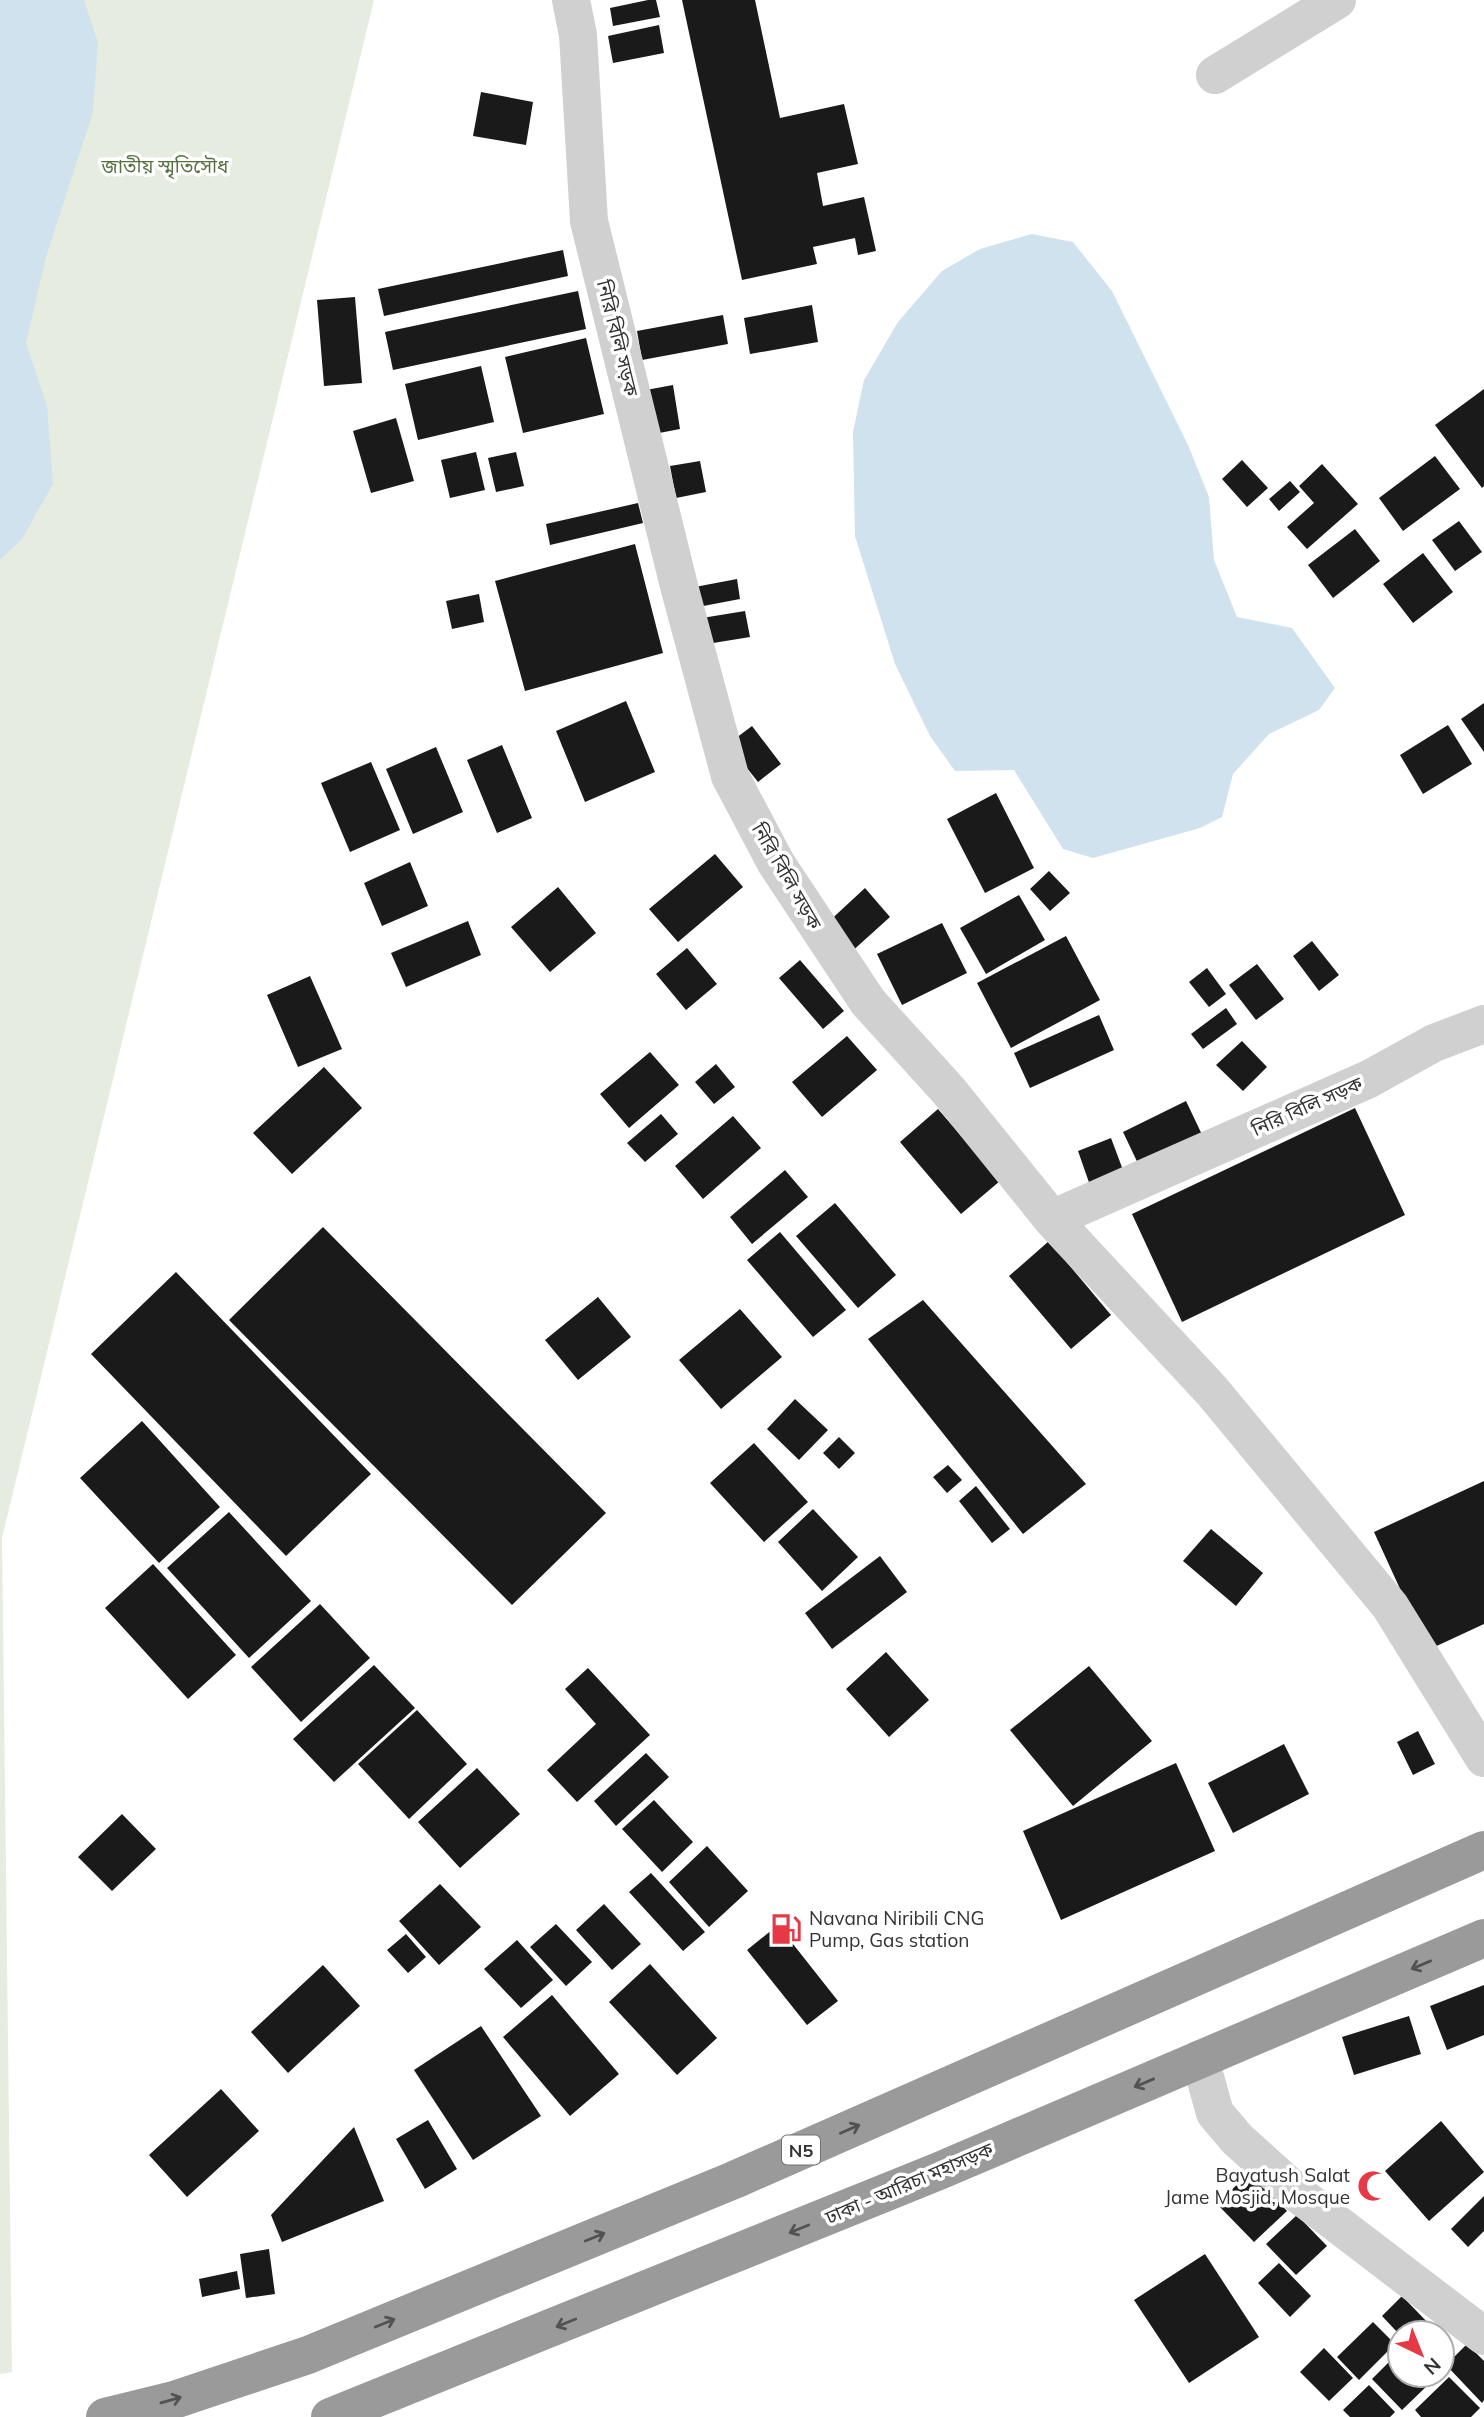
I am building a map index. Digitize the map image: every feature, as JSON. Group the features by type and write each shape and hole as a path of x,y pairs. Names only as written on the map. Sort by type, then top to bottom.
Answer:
{"highway":[{"name":"N5","path":"105,2417 174,2400 321,2350 734,2180 1484,1850"},
{"name":"ঢাকা - আরিচা মহাসড়ক","path":"330,2417 939,2171 1484,1938"}],"street":[{"name":"নিরি বিলি সড়ক","path":"571,0 578,35 589,221 679,586 730,776 776,863 867,1002 948,1090 1052,1219 1369,1079 1434,1043 1484,1024"},
{"path":"1215,75 1337,0"},
{"path":"1052,1219 1212,1391 1390,1606 1484,1758"},
{"path":"1200,2059 1215,2113 1237,2139 1298,2194 1484,2336"}],"green space":[{"name":"জাতীয় স্মৃতিসৌধ","path":"0,0 374,0 2,1538 12,2372 0,2374"}],"water":[{"path":"0,0 84,0 98,43 93,112 46,257 26,343 47,406 53,484 22,539 0,560"},
{"path":"1032,234 1073,242 1112,291 1188,445 1209,497 1214,560 1237,617 1292,628 1335,688 1319,710 1269,734 1233,774 1222,817 1200,828 1093,858 1063,849 1014,770 955,771 930,736 895,664 855,536 853,432 864,380 898,322 942,271 980,249"}],"building":[{"path":"656,0 660,17 613,26 610,8"},
{"path":"682,0 755,0 780,118 844,104 858,164 817,173 823,206 864,197 876,251 858,255 855,238 813,247 817,264 742,280"},
{"path":"659,25 664,53 613,63 608,36"},
{"path":"481,92 533,102 526,145 473,136"},
{"path":"563,250 568,276 384,316 378,289"},
{"path":"578,291 586,329 393,370 385,332"},
{"path":"355,297 362,383 324,386 317,300"},
{"path":"812,305 818,342 750,354 744,318"},
{"path":"723,315 728,344 642,360 637,331"},
{"path":"586,338 604,414 523,433 505,357"},
{"path":"481,366 494,422 418,440 405,384"},
{"path":"673,385 680,429 654,434 646,390"},
{"path":"1484,389 1484,486 1482,488 1435,425"},
{"path":"396,418 414,481 371,493 353,431"},
{"path":"476,452 485,490 450,498 441,460"},
{"path":"516,452 524,486 496,492 488,458"},
{"path":"1435,456 1460,489 1403,531 1379,498"},
{"path":"1242,460 1268,488 1247,507 1222,479"},
{"path":"700,461 706,492 676,498 670,466"},
{"path":"1322,464 1358,504 1307,549 1287,527 1314,503 1299,486"},
{"path":"1290,481 1300,492 1279,511 1269,499"},
{"path":"638,503 643,523 550,545 546,524"},
{"path":"1459,521 1482,552 1455,571 1432,540"},
{"path":"1355,529 1380,561 1333,598 1308,565"},
{"path":"635,544 663,653 525,691 495,581"},
{"path":"1423,553 1453,592 1413,623 1383,584"},
{"path":"737,579 740,599 698,607 695,587"},
{"path":"479,594 484,622 452,629 446,601"},
{"path":"745,611 750,637 707,644 702,618"},
{"path":"626,701 655,772 585,802 556,731"},
{"path":"1484,703 1484,752 1461,719"},
{"path":"1448,725 1472,764 1423,794 1400,755"},
{"path":"752,726 781,764 758,782 728,744"},
{"path":"502,745 532,818 497,833 467,760"},
{"path":"436,747 463,812 413,834 386,769"},
{"path":"371,762 400,830 350,852 321,783"},
{"path":"996,793 1034,868 985,893 947,819"},
{"path":"715,854 743,887 678,942 649,909"},
{"path":"410,862 428,906 382,926 364,883"},
{"path":"1049,871 1070,893 1050,911 1030,889"},
{"path":"558,887 596,933 550,972 511,927"},
{"path":"865,888 890,917 849,954 824,926"},
{"path":"1019,895 1045,940 986,974 960,928"},
{"path":"468,921 481,955 406,987 391,953"},
{"path":"942,923 967,973 902,1005 877,954"},
{"path":"1066,936 1100,1000 1011,1048 977,983"},
{"path":"1312,941 1339,975 1319,991 1293,956"},
{"path":"687,948 717,984 686,1010 656,974"},
{"path":"800,960 844,1011 823,1029 779,978"},
{"path":"1257,964 1284,999 1256,1020 1229,985"},
{"path":"1207,968 1226,994 1209,1007 1189,982"},
{"path":"310,976 342,1049 298,1067 267,995"},
{"path":"1226,1008 1237,1024 1203,1049 1191,1034"},
{"path":"1099,1015 1114,1050 1030,1088 1014,1053"},
{"path":"847,1036 877,1070 822,1117 792,1082"},
{"path":"1242,1041 1267,1067 1243,1091 1216,1065"},
{"path":"650,1052 679,1085 629,1128 600,1094"},
{"path":"716,1064 735,1087 714,1104 695,1082"},
{"path":"324,1067 362,1108 292,1174 253,1133"},
{"path":"1186,1101 1206,1143 1143,1174 1123,1132"},
{"path":"1355,1108 1405,1215 1182,1322 1132,1214"},
{"path":"938,1109 1000,1181 961,1214 900,1142"},
{"path":"661,1114 678,1134 645,1162 627,1143"},
{"path":"733,1116 761,1148 703,1199 675,1166"},
{"path":"1111,1138 1126,1178 1092,1191 1078,1151"},
{"path":"785,1170 808,1197 752,1244 730,1217"},
{"path":"835,1203 896,1275 858,1308 796,1236"},
{"path":"323,1227 606,1513 512,1605 229,1320"},
{"path":"780,1232 846,1310 813,1337 747,1260"},
{"path":"1049,1241 1111,1315 1071,1349 1009,1276"},
{"path":"176,1272 371,1474 286,1556 91,1354"},
{"path":"598,1297 631,1337 578,1380 545,1340"},
{"path":"923,1300 1086,1484 1023,1534 868,1339"},
{"path":"740,1309 782,1357 721,1409 679,1360"},
{"path":"795,1399 828,1430 799,1460 767,1429"},
{"path":"142,1421 220,1507 159,1563 80,1478"},
{"path":"839,1437 855,1453 839,1469 823,1453"},
{"path":"754,1443 808,1502 764,1542 710,1483"},
{"path":"948,1465 962,1480 947,1493 933,1477"},
{"path":"1484,1481 1484,1624 1428,1650 1374,1532"},
{"path":"976,1486 1010,1529 992,1543 959,1501"},
{"path":"813,1509 858,1557 822,1591 778,1542"},
{"path":"229,1512 311,1601 249,1658 167,1568"},
{"path":"1211,1529 1263,1573 1236,1606 1183,1561"},
{"path":"880,1556 907,1592 832,1649 805,1613"},
{"path":"153,1564 236,1655 188,1699 105,1608"},
{"path":"320,1604 370,1658 301,1722 251,1667"},
{"path":"886,1652 929,1700 889,1737 846,1689"},
{"path":"374,1665 415,1708 334,1782 293,1739"},
{"path":"1089,1666 1152,1741 1073,1806 1010,1730"},
{"path":"588,1668 650,1735 577,1802 547,1770 596,1724 565,1689"},
{"path":"417,1710 467,1764 409,1819 358,1764"},
{"path":"1418,1731 1435,1764 1413,1775 1397,1742"},
{"path":"1284,1744 1309,1794 1233,1833 1208,1783"},
{"path":"646,1753 669,1777 616,1826 594,1801"},
{"path":"1176,1763 1215,1851 1061,1920 1023,1831"},
{"path":"477,1768 520,1814 460,1868 418,1822"},
{"path":"654,1800 693,1842 662,1872 622,1829"},
{"path":"122,1814 156,1849 112,1891 78,1857"},
{"path":"707,1846 748,1891 709,1927 669,1882"},
{"path":"651,1873 705,1932 683,1951 629,1892"},
{"path":"440,1884 481,1927 439,1965 399,1921"},
{"path":"604,1904 641,1944 612,1970 576,1930"},
{"path":"556,1924 592,1962 566,1986 530,1947"},
{"path":"778,1925 838,2001 807,2025 747,1950"},
{"path":"406,1934 426,1957 408,1973 387,1950"},
{"path":"517,1940 553,1980 521,2008 484,1969"},
{"path":"650,1964 717,2038 677,2075 609,2002"},
{"path":"323,1965 360,2006 288,2073 251,2032"},
{"path":"1484,1985 1484,2035 1447,2050 1430,2006"},
{"path":"552,1995 619,2074 570,2116 503,2037"},
{"path":"1409,2016 1421,2054 1354,2075 1342,2037"},
{"path":"481,2026 541,2116 473,2160 414,2070"},
{"path":"221,2089 259,2131 187,2197 149,2155"},
{"path":"428,2120 457,2169 425,2189 396,2139"},
{"path":"1441,2121 1484,2172 1429,2221 1385,2171"},
{"path":"354,2127 384,2201 282,2242 271,2215"},
{"path":"1250,2172 1287,2211 1254,2242 1217,2204"},
{"path":"1484,2196 1484,2231 1468,2247 1451,2229"},
{"path":"1297,2215 1327,2246 1296,2275 1266,2244"},
{"path":"269,2249 275,2294 246,2298 240,2254"},
{"path":"1205,2254 1259,2337 1189,2383 1134,2300"},
{"path":"1279,2263 1311,2296 1290,2317 1258,2283"},
{"path":"237,2271 240,2289 202,2297 199,2279"},
{"path":"1402,2296 1424,2319 1386,2320 1382,2316"},
{"path":"1373,2322 1386,2335 1386,2353 1359,2380 1337,2357"},
{"path":"1467,2344 1484,2361 1482,2403 1456,2376 1456,2355"},
{"path":"1324,2348 1353,2378 1329,2401 1300,2372"},
{"path":"1386,2365 1386,2389 1424,2389 1402,2410 1372,2379"},
{"path":"1456,2384 1480,2408 1471,2417 1421,2417 1415,2410 1437,2389 1456,2389"},
{"path":"1369,2385 1395,2412 1390,2417 1350,2417 1343,2410"}],"place":[{"name":"Navana Niribili CNG Pump, Gas station","path":"786,1929"},
{"name":"Bayatush Salat Jame Mosjid, Mosque","path":"1373,2186"}]}
